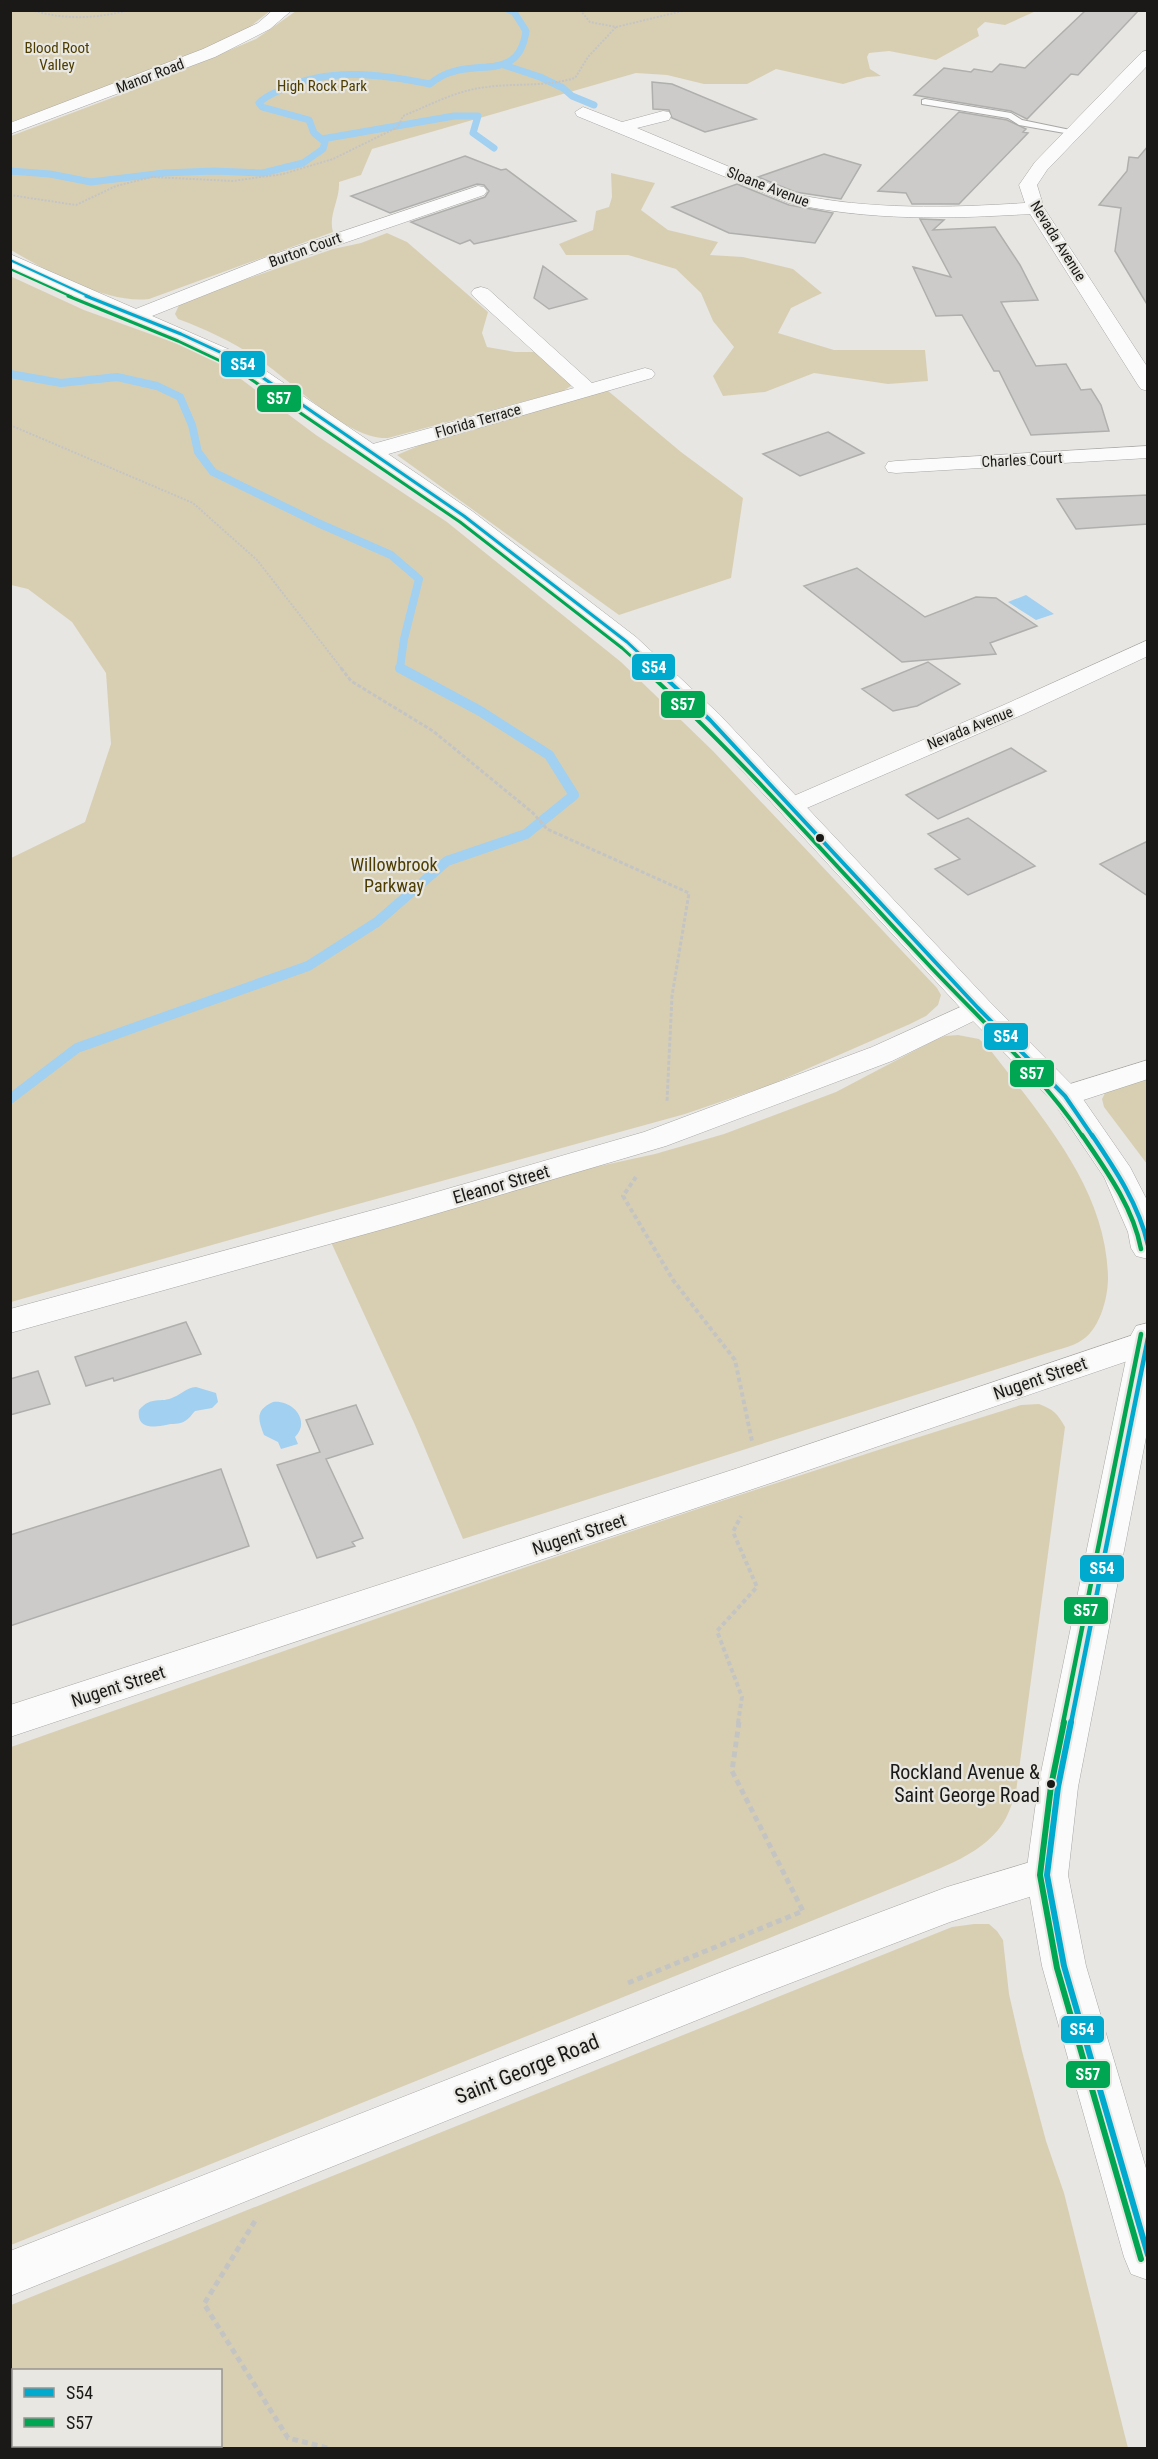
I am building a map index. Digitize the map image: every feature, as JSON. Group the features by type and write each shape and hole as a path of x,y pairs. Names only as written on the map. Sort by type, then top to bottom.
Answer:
{"street":[{"name":"Manor Road","path":"10,129 209,53 264,26 284,10"},
{"name":"Nevada Avenue","path":"1148,55 1041,166 1028,185 1035,208 1148,385"},
{"name":"Sloane Avenue","path":"583,112 789,198 823,207 912,214 1035,208"},
{"path":"623,128 663,116"},
{"name":"Burton Court","path":"135,316 276,260 478,190"},
{"path":"10,260 46,280 197,340 237,360 464,516 615,631 710,720 978,1008 1065,1096 1119,1175 1145,1232 1148,1248"},
{"path":"481,293 587,389"},
{"name":"Florida Terrace","path":"370,452 645,374"},
{"name":"Charles Court","path":"896,467 1148,453"},
{"name":"Nevada Avenue","path":"791,806 891,761 1003,715 1148,647"},
{"name":"Eleanor Street","path":"10,1321 398,1214 655,1139 882,1054 978,1008"},
{"path":"1065,1096 1148,1069"},
{"path":"1147,1338 1058,1787 1047,1875 1064,1966 1148,2257"},
{"name":"Nugent Street","path":"10,1721 750,1477 1147,1338"},
{"name":"Saint George Road","path":"10,2274 769,1973 947,1905 1047,1875"}],"lane":[{"path":"926,102 1011,116 1026,116 1078,129"}],"path":[{"path":"31,10 66,17 98,17 129,10"},
{"path":"580,10 590,22 616,27 687,10"},
{"path":"10,195 76,205 116,186 152,177 233,182 283,174 333,159 398,127 403,116 473,89 514,84 559,84 575,78 583,61 603,43 616,27"},
{"path":"10,424 193,503 257,560 351,681 433,731 533,813 547,829 689,893 672,996 666,1108"},
{"path":"642,1167 623,1196 673,1280 735,1360 753,1451"},
{"path":"617,1988 803,1911 732,1771 742,1697 717,1631 757,1587 733,1532 744,1507"},
{"path":"258,2211 254,2223 204,2304 288,2438 328,2448"}],"green space":[{"name":"Blood Root Valley","path":"11,11 270,11 238,36 170,64 11,122"},
{"name":"High Rock Park","path":"296,11 1036,11 1005,25 985,22 977,29 979,36 936,60 889,51 869,53 867,57 870,69 881,76 867,77 843,84 776,69 747,84 704,84 667,75 636,73 372,149 361,175 339,182 332,220 333,232 149,299 132,299 96,291 59,276 11,250 11,136 146,85 256,39"},
{"path":"611,173 655,183 641,210 668,230 718,242 710,255 743,257 793,269 822,293 791,308 778,333 834,350 925,350 928,381 888,384 814,373 765,392 723,396 713,376 734,347 713,321 701,293 676,269 628,255 566,255 559,244 593,230 596,211 609,207 612,197"},
{"path":"387,233 407,242 488,312 482,333 487,347 515,352 541,352 571,382 571,386 563,391 388,438 372,436 356,430 323,410 264,363 211,333 178,319 175,314 179,305 195,297 333,249 361,243"},
{"name":"Willowbrook Parkway","path":"10,276 84,310 186,347 221,364 316,435 447,522 621,662 713,751 937,988 941,995 938,1005 926,1016 910,1024 770,1085 685,1114 11,1302 11,858 85,822 111,744 106,673 72,622 28,589 11,585"},
{"path":"607,390 681,452 743,498 731,578 619,615 397,455 432,440"},
{"path":"958,1035 979,1039 988,1047 1049,1126 1083,1183 1096,1214 1105,1245 1108,1278 1104,1305 1092,1331 1079,1342 1068,1347 463,1539 415,1425 330,1240 586,1169 655,1154 724,1134 836,1092 933,1041 945,1036"},
{"path":"1147,1078 1147,1164 1104,1107 1102,1099 1106,1091"},
{"path":"1039,1404 1055,1412 1065,1427 1016,1792 1006,1818 998,1831 987,1841 961,1858 905,1883 11,2245 11,1747 640,1528 1021,1405"},
{"path":"989,1924 1003,1940 1009,1994 1022,2051 1046,2141 1064,2193 1128,2448 11,2448 11,2305 952,1927"}],"water":[{"path":"1026,595 1054,614 1036,620 1008,602"},
{"path":"196,1387 216,1393 218,1402 212,1408 195,1411 188,1419 180,1423 151,1426 140,1420 139,1410 144,1405 152,1401 169,1399"},
{"path":"273,1402 287,1404 298,1413 301,1424 295,1437 298,1444 281,1449 278,1442 264,1435 260,1425 261,1412"}],"building":[{"path":"1086,10 1139,10 1078,75 1071,74 1027,119 1011,111 914,95 944,68 992,72 1000,64 1025,68"},
{"path":"652,82 672,84 756,119 705,132 672,118 669,110 653,109"},
{"path":"959,112 1007,120 1026,129 1023,132 1028,133 959,204 912,204 906,193 878,191"},
{"path":"1148,146 1148,306 1115,251 1121,208 1099,205 1127,171 1129,157 1138,158"},
{"path":"824,154 861,165 841,199 795,192 758,177"},
{"path":"465,156 501,170 506,169 576,221 474,244 470,240 460,244 411,222 485,197 489,191 484,185 477,184 390,213 351,196"},
{"path":"737,184 789,205 833,213 815,243 729,233 672,207"},
{"path":"920,219 944,220 933,230 995,227 1020,265 1038,300 1001,302 1036,366 1066,364 1081,390 1091,389 1101,405 1109,431 1031,435 999,371 994,371 962,315 936,316 913,267 951,277"},
{"path":"543,266 587,299 549,309 534,298"},
{"path":"828,432 864,453 800,476 763,454"},
{"path":"1148,495 1148,524 1076,529 1057,499"},
{"path":"857,568 925,617 976,597 996,598 1037,626 990,643 996,654 902,662 804,586"},
{"path":"928,662 960,684 917,706 893,711 862,689"},
{"path":"1011,748 1046,771 938,819 906,795"},
{"path":"968,818 1035,866 968,895 935,869 960,859 928,834"},
{"path":"1148,841 1148,896 1100,864"},
{"path":"186,1322 201,1354 114,1381 113,1378 86,1386 75,1357"},
{"path":"38,1371 50,1404 10,1415 10,1379"},
{"path":"356,1405 373,1444 326,1459 363,1538 352,1542 355,1546 317,1558 277,1465 320,1452 306,1420"},
{"path":"221,1469 249,1546 10,1626 10,1535"}],"waterway":[{"path":"10,171 50,174 91,182 164,173 214,171 263,173 303,163 323,149 325,142 314,133 309,120 262,107 259,103 264,98 301,82 337,75 374,75 430,84 444,75 459,70 502,65 513,59 521,49 526,31 514,12 509,10"},
{"path":"504,65 540,77 563,88 572,96 594,105"},
{"path":"322,139 454,116 478,116 473,133 494,148"},
{"path":"10,374 61,383 117,377 157,386 180,397 192,425 198,452 213,472 318,523 391,555 419,579 404,639 400,668"},
{"path":"10,1099 77,1048 308,966 377,922 447,861 526,834 574,795 549,755 480,711 400,668"}],"transit line":[{"name":"S54","path":"10,260 67,288 181,334 237,360 464,516 627,642 710,720 978,1008 1065,1096 1119,1175 1145,1232 1148,1245"},
{"name":"S57","path":"10,269 233,367 460,522 622,648 705,725 973,1013 1059,1101 1112,1179 1138,1234 1141,1249"},
{"name":"S57","path":"1141,1334 1051,1786 1040,1875 1057,1968 1141,2259"},
{"name":"S54","path":"1148,1338 1058,1787 1047,1875 1064,1966 1148,2255"}],"place":[{"name":"Rockland Avenue & Saint George Road","path":"1051,1784"}]}
